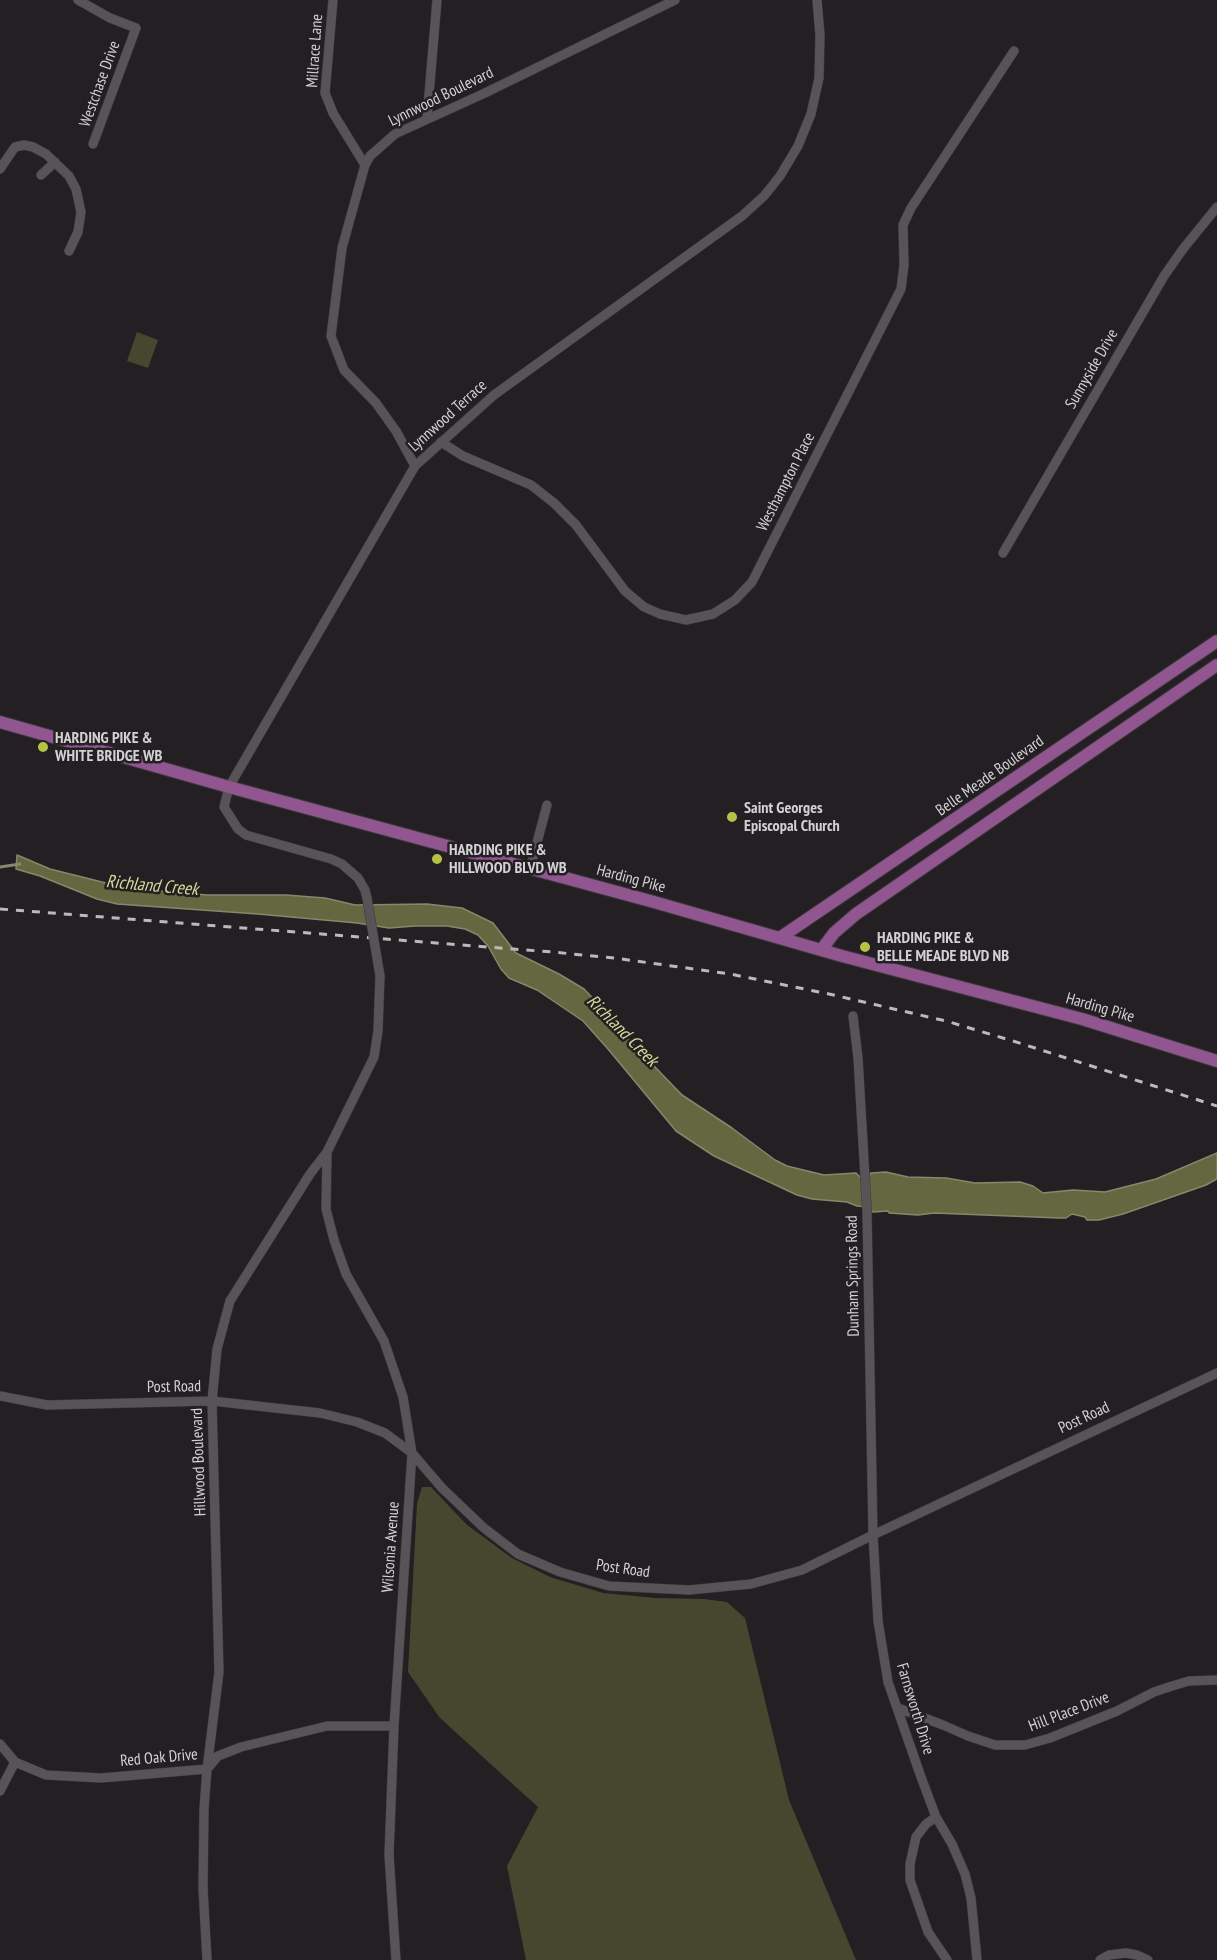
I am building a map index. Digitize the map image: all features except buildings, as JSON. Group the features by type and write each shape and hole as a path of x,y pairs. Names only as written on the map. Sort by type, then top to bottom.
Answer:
{"main road":[{"name":"Belle Meade Boulevard","path":"781,937 1217,640"},
{"path":"822,949 834,933 849,920 1217,665"},
{"name":"Harding Pike","path":"0,722 230,787 1082,1019 1217,1061"},
{"path":"1050,755 1061,772"},
{"path":"955,820 966,838"},
{"path":"890,864 902,882"}],"street":[{"name":"Westchase Drive","path":"78,0 110,18 136,28 93,144"},
{"name":"Millrace Lane","path":"333,0 325,93 333,113 365,165"},
{"path":"427,118 437,0"},
{"name":"Lynnwood Boulevard","path":"415,466 396,431 376,403 344,370 331,336 342,248 365,165 370,156 395,134 485,93 675,0"},
{"name":"Lynnwood Terrace","path":"367,898 358,878 342,864 246,835 238,830 224,807 230,787 415,466 494,395 742,216 764,196 780,176 798,146 811,114 819,78 820,35 817,0"},
{"name":"Westhampton Place","path":"441,442 463,456 531,485 554,503 576,525 625,591 644,607 660,614 686,620 713,614 735,600 752,582 901,289 904,265 903,225 911,208 1014,51"},
{"path":"0,169 12,151 21,145 40,150 55,162 71,180 80,201 81,212 78,232 69,251"},
{"path":"41,174 55,162"},
{"name":"Sunnyside Drive","path":"1003,553 1164,276 1193,236 1214,220 1217,207"},
{"path":"530,869 547,805"},
{"name":"Hillwood Boulevard","path":"207,1960 203,1888 207,1769 219,1672 212,1401 217,1349 230,1301 310,1174 327,1152 374,1058 378,1031 380,976 367,898"},
{"name":"Dunham Springs Road","path":"853,1016 858,1059 867,1212 873,1535"},
{"name":"Wilsonia Avenue","path":"327,1152 326,1209 334,1240 346,1274 384,1341 403,1397 412,1453 394,1726 389,1866 396,1960"},
{"name":"Post Road","path":"0,1396 46,1406 212,1401 320,1413 357,1422 385,1433 412,1453 450,1496 484,1528 518,1554 560,1572 609,1586 689,1590 751,1584 802,1570 1217,1373"},
{"name":"Farnsworth Drive","path":"873,1535 878,1619 888,1682 936,1817 952,1844 965,1874 971,1898 977,1960"},
{"name":"Hill Place Drive","path":"898,1708 995,1745 1025,1745 1050,1738 1117,1711 1154,1692 1189,1681 1217,1680"},
{"name":"Red Oak Drive","path":"0,1744 15,1762 46,1775 67,1778 101,1778 207,1769 218,1756 240,1748 327,1726 394,1726"},
{"path":"0,1791 15,1762"},
{"path":"936,1817 926,1824 916,1837 910,1864 910,1880 928,1932 947,1960"},
{"path":"1100,1960 1109,1955 1126,1953 1148,1960"}],"shaded area":[{"path":"137,332 158,340 148,368 127,361"},
{"path":"422,1487 431,1487 467,1525 512,1558 550,1577 603,1593 727,1602 745,1618 789,1800 856,1960 526,1960 507,1866 538,1807 440,1718 408,1672 417,1504"}],"water":[{"path":"17,855 50,869 126,888 207,895 286,895 325,898 355,905 427,904 462,908 493,923 516,953 584,989 682,1095 787,1166 824,1175 856,1173 861,1178 867,1178 871,1173 886,1172 908,1177 946,1178 975,1183 1020,1182 1033,1186 1043,1193 1073,1190 1105,1192 1156,1179 1217,1153 1217,1179 1123,1214 1099,1220 1087,1220 1085,1217 1072,1214 1066,1218 1060,1218 873,1212 868,1207 847,1202 812,1199 797,1195 714,1156 676,1131 583,1021 537,990 509,978 488,946 478,935 465,929 447,926 389,928 258,914 117,904 97,899 16,869"}],"waterway":[{"name":"Richland Creek","path":"0,867 20,864"}],"railway":[{"path":"0,909 552,952 730,974 946,1021 1217,1106"}],"place":[{"name":"HARDING PIKE & WHITE BRIDGE WB","path":"43,747"},
{"name":"Saint Georges Episcopal Church","path":"732,817"},
{"name":"HARDING PIKE & HILLWOOD BLVD WB","path":"437,859"},
{"name":"HARDING PIKE & BELLE MEADE BLVD NB","path":"865,947"}]}
